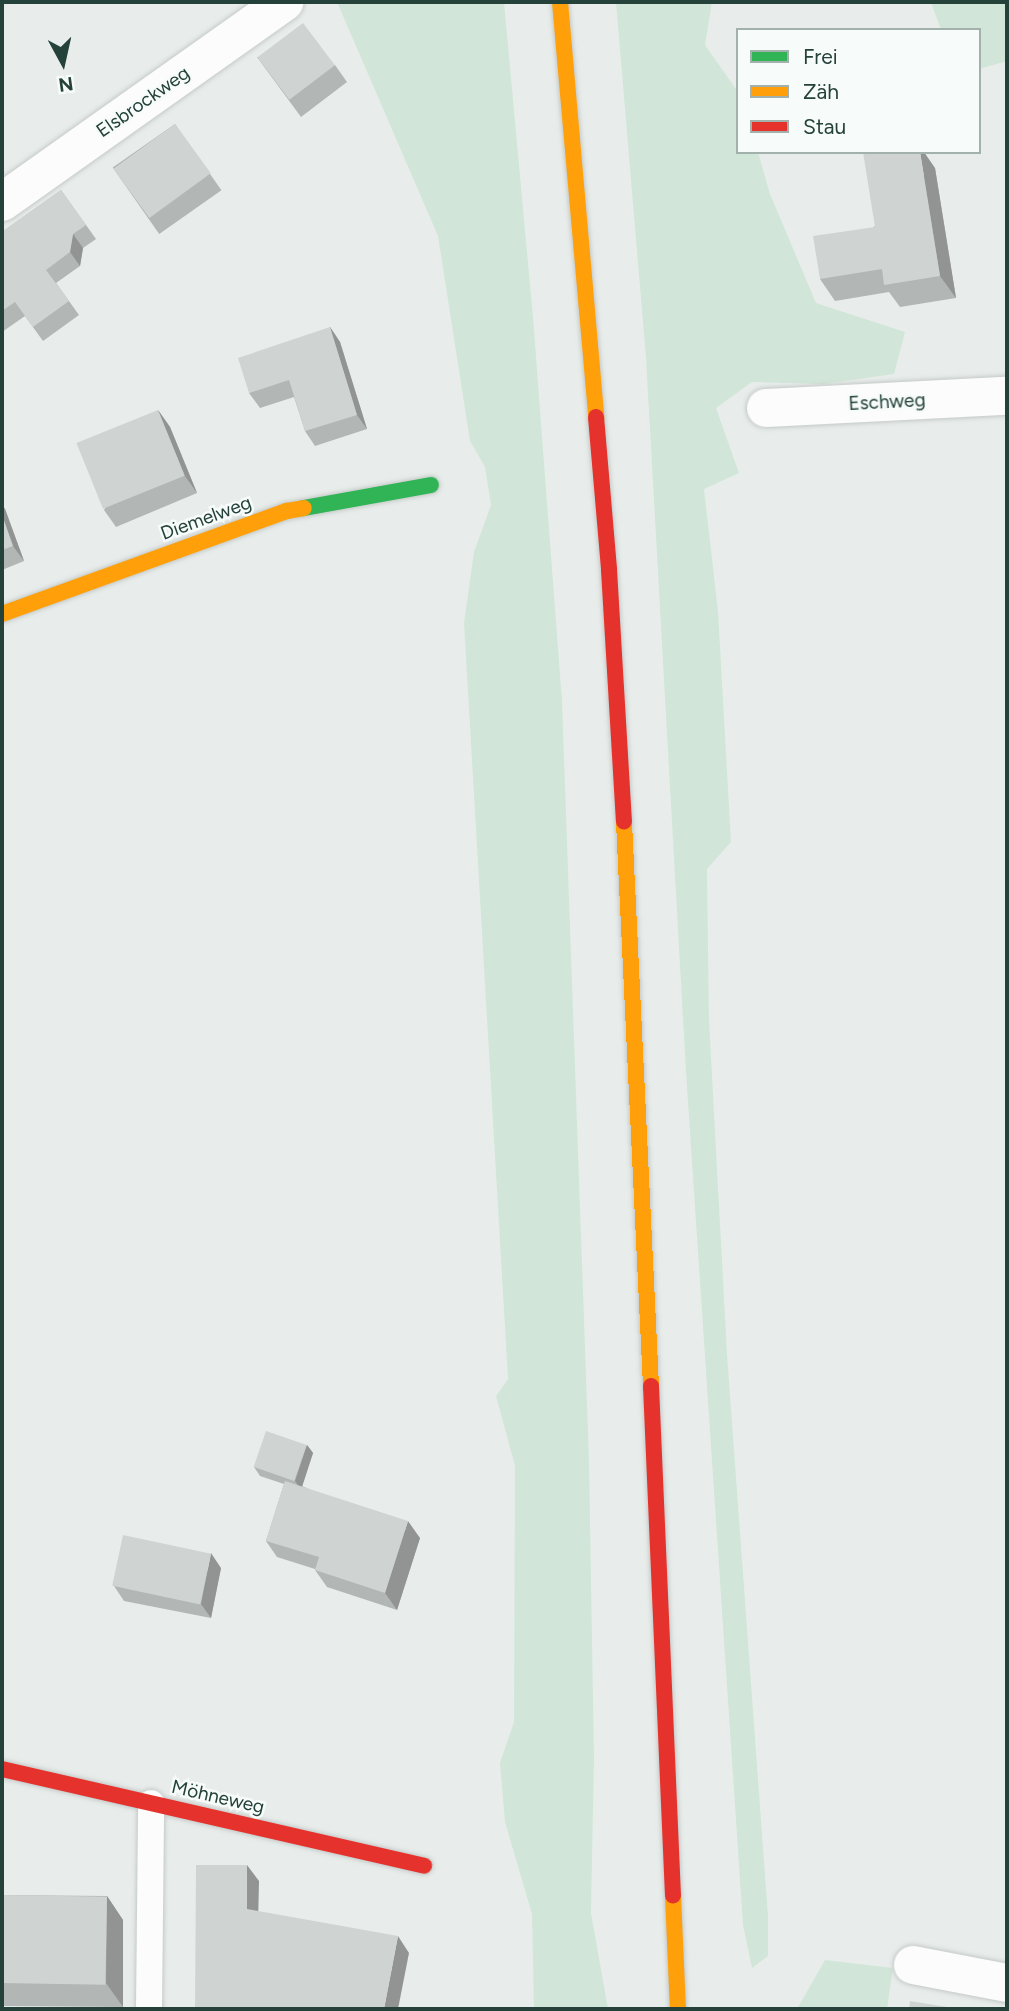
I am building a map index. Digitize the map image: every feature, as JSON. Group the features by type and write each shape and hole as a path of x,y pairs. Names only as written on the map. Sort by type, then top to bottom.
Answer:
{"main road":[{"path":"560,2 609,570 631,940 678,2009"},
{"name":"Diemelweg","path":"2,614 287,511 431,485"},
{"name":"Möhneweg","path":"2,1769 424,1866"}],"street":[{"name":"Elsbrockweg","path":"2,202 284,2"},
{"name":"Eschweg","path":"766,408 1007,396"},
{"path":"913,1965 1007,1983"}],"lane":[{"path":"149,2009 151,1803"}],"green space":[{"path":"337,2 504,2 533,317 562,701 589,1460 594,1758 591,1913 608,2009 534,2009 532,1914 505,1822 500,1763 514,1722 515,1466 496,1396 508,1379 464,623 474,552 491,505 485,467 470,441 438,236"},
{"path":"616,2 712,2 705,45 736,89 736,154 759,154 770,194 816,303 905,332 894,374 823,384 752,382 716,408 739,473 704,489 718,611 731,842 707,869 709,1020 727,1354 768,1916 768,1956 752,1968 743,1925 686,1072 646,358"},
{"path":"931,2 1007,2 1007,61 981,68 981,28 940,28"},
{"path":"825,1960 893,1968 887,2009 797,2009"}],"building":[{"path":"303,23 335,65 289,100 257,57"},
{"path":"175,124 211,173 149,218 114,169"},
{"path":"863,154 920,154 940,276 884,285 882,269 820,279 813,236 875,227"},
{"path":"61,190 86,225 73,234 70,252 46,270 69,301 33,327 15,302 2,311 2,232"},
{"path":"330,327 357,415 305,431 289,380 249,393 238,358"},
{"path":"158,410 185,476 103,509 76,443"},
{"path":"2,515 13,546 2,550"},
{"path":"266,1431 307,1445 294,1481 254,1467"},
{"path":"285,1481 408,1521 385,1593 315,1570 319,1557 266,1541"},
{"path":"123,1535 211,1554 200,1605 112,1586"},
{"path":"196,1865 247,1865 247,1909 398,1936 384,2009 195,2009"},
{"path":"2,1895 107,1897 105,1985 2,1983"},
{"path":"910,2001 953,2008 953,2009 909,2009"}],"traffic: fast":[{"path":"304,508 431,485"}],"traffic: slow":[{"path":"560,2 596,417"},
{"path":"2,614 287,511 304,508"},
{"path":"624,822 651,1386"},
{"path":"673,1896 678,2009"}],"traffic: jam":[{"path":"596,417 609,570 624,822"},
{"path":"651,1386 673,1896"},
{"path":"2,1769 424,1866"}]}
